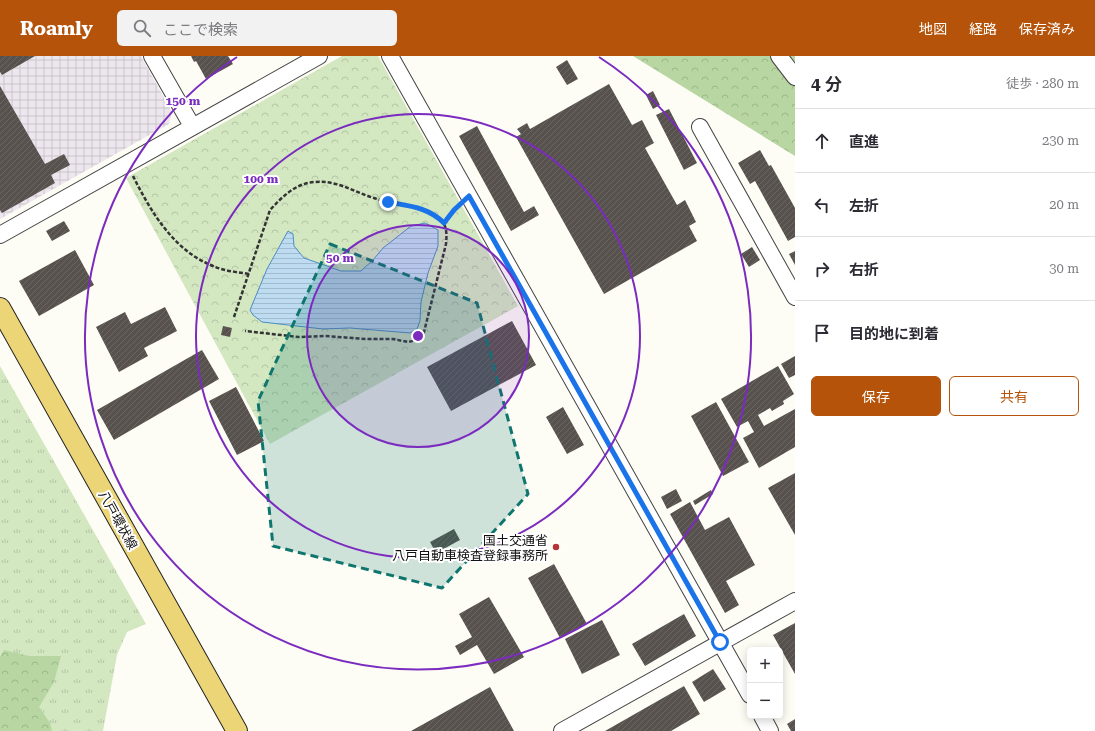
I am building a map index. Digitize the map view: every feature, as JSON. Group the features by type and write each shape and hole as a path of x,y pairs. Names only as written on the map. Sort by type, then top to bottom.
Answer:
{"main road":[{"name":"八戸環状線","path":"0,308 237,731"}],"street":[{"path":"152,56 192,126"},
{"path":"0,235 319,56"},
{"path":"390,56 747,690"},
{"path":"778,56 795,77"},
{"path":"700,127 795,297"},
{"path":"562,731 795,601"},
{"path":"764,719 770,731"}],"path":[{"path":"128,163 134,178 154,212 169,235 180,246 213,266 249,274"},
{"path":"234,317 270,210 298,185 315,182 334,183 373,198 425,210 438,217 444,223 447,231 446,244 423,336 417,340 408,342 393,339 365,339 326,336 298,337 245,331"},
{"path":"444,223 454,210 469,196"}],"highlighted area":[{"path":"330,244 477,303 528,494 442,588 273,546 258,401"}],"shaded area":[{"path":"0,56 141,56 172,112 169,124 0,219"}],"green space":[{"path":"342,56 378,56 518,306 270,444 126,178"},
{"path":"633,56 795,56 795,156"},
{"path":"0,366 146,624 127,632 117,655 103,731 0,731"},
{"path":"4,650 29,656 61,656 54,682 39,707 50,723 52,731 0,731 0,657"}],"water":[{"path":"425,223 438,230 438,246 428,273 421,302 420,321 417,329 410,333 350,328 323,329 262,322 253,315 250,310 267,269 288,231 293,234 294,246 304,258 341,271 361,271 383,248 411,226"}],"building":[{"path":"0,56 35,56 2,75 0,72"},
{"path":"191,56 228,56 233,64 206,79 196,61 194,62"},
{"path":"567,60 578,79 567,85 556,67"},
{"path":"609,84 632,125 642,120 654,143 645,148 677,205 685,200 696,222 689,226 697,241 604,294 516,137 521,134 517,129 527,123 530,129"},
{"path":"0,86 45,164 64,154 70,165 51,175 55,183 2,213 0,210"},
{"path":"653,91 660,105 653,109 646,95"},
{"path":"669,109 697,163 684,170 656,115"},
{"path":"477,126 524,212 534,206 539,215 511,231 459,136"},
{"path":"760,150 769,166 771,165 795,208 795,237 788,241 755,181 750,184 738,163"},
{"path":"64,221 70,231 52,241 46,231"},
{"path":"752,247 760,260 749,267 741,254"},
{"path":"75,250 94,285 39,316 19,281"},
{"path":"795,251 795,265 789,254"},
{"path":"165,307 177,331 144,348 148,356 119,372 96,327 125,312 131,324"},
{"path":"512,321 536,365 451,411 427,367"},
{"path":"223,326 232,328 230,337 221,335"},
{"path":"202,350 219,379 114,440 97,410"},
{"path":"795,356 795,375 789,378 781,364"},
{"path":"778,366 794,394 783,401 784,404 772,411 770,408 758,415 764,426 795,409 795,447 759,468 743,438 754,432 748,421 737,427 721,399"},
{"path":"236,387 264,441 237,455 209,401"},
{"path":"716,402 749,462 723,476 691,416"},
{"path":"563,407 584,445 567,454 546,417"},
{"path":"795,473 795,535 768,488"},
{"path":"676,489 682,501 667,509 661,497"},
{"path":"711,490 713,494 695,505 693,501"},
{"path":"690,502 705,530 729,517 755,565 726,581 739,605 725,613 670,514"},
{"path":"454,529 460,540 436,553 430,542"},
{"path":"554,564 587,624 560,638 528,578"},
{"path":"489,597 524,657 494,674 477,645 460,655 455,646 472,637 459,614"},
{"path":"684,614 696,636 645,666 632,644"},
{"path":"602,620 620,655 582,674 565,639"},
{"path":"795,623 795,674 783,653 783,647 780,647 773,635"},
{"path":"713,669 726,689 704,702 692,682"},
{"path":"684,686 700,714 671,731 605,731"},
{"path":"490,687 514,731 411,731"},
{"path":"795,719 795,731 791,731 787,724"}],"place":[{"name":"国土交通省 八戸自動車検査登録事務所","path":"556,547"}],"route":[{"path":"388,202 425,210 438,217 444,223 454,210 469,196 720,642"}]}
